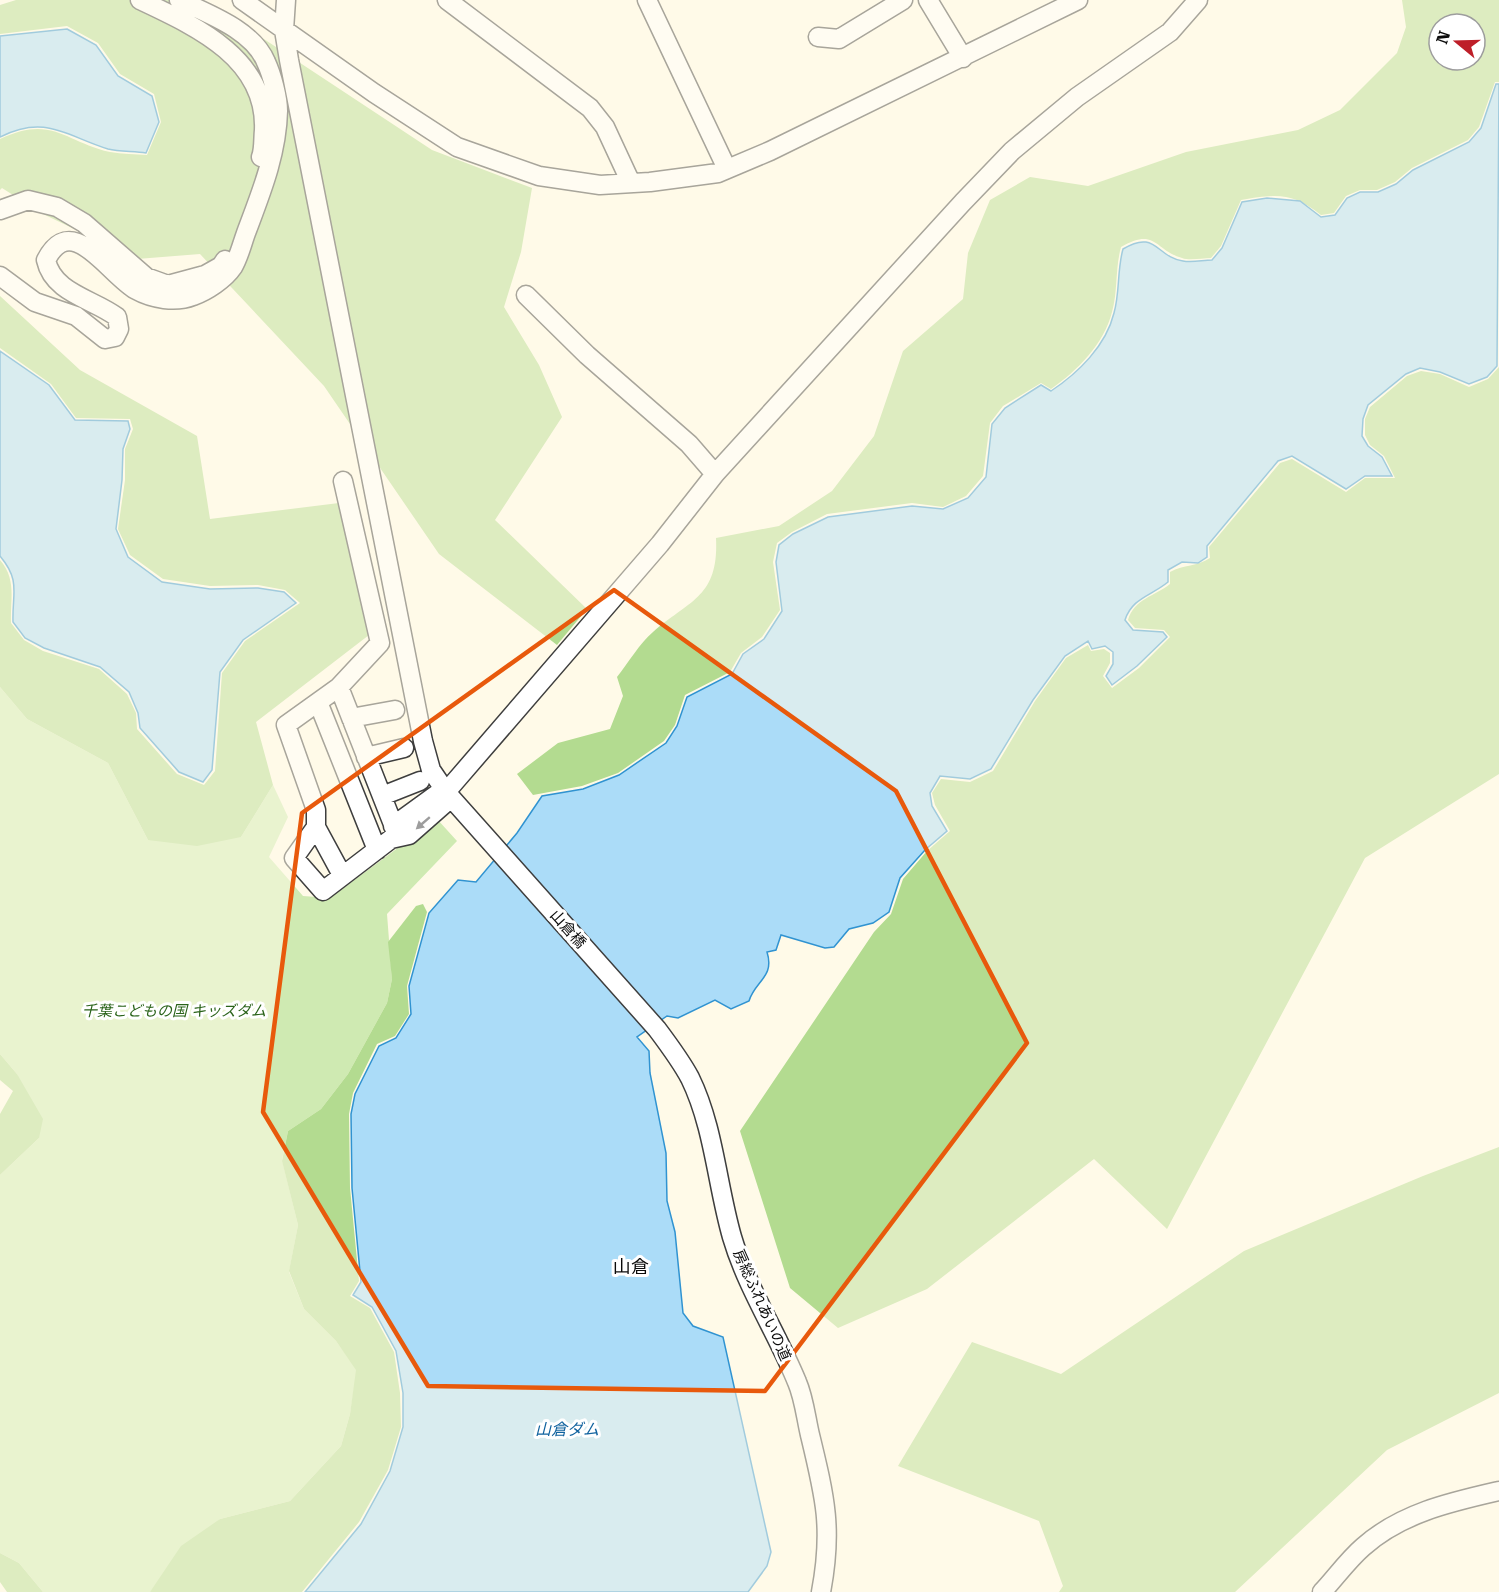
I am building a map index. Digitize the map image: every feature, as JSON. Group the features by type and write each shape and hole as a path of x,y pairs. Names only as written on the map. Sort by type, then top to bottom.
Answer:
{"street":[{"path":"0,210 28,200 57,207 84,223 146,276 168,285 187,281 221,266 228,255 263,153 264,120 259,94 251,75 235,56 185,23 140,0"},
{"path":"0,276 35,302 76,316 105,339 115,337 119,329 117,317 77,295 49,273 46,260 54,245 65,240 81,243 137,290 169,300 193,297 213,285 234,266 267,174 277,131 278,107 266,61 258,50 240,33 179,0"},
{"path":"242,0 374,93 457,147 539,176 600,185 718,173 770,151 1078,0"},
{"name":"山倉橋","path":"286,0 284,30 423,741 431,771 447,793 657,1029"},
{"path":"447,0 590,108 605,127 631,183"},
{"path":"647,0 726,169"},
{"path":"818,37 839,39 903,0"},
{"path":"928,0 963,58"},
{"path":"316,827 294,858 323,891 390,838 409,835 660,544 715,474 963,202 1012,152 1077,97 1170,32 1198,0"},
{"path":"526,295 587,355 689,444 715,474"},
{"path":"342,875 316,827 316,810 286,725 339,687 380,643 344,481"},
{"path":"339,687 382,796 390,838"},
{"path":"318,702 390,838"},
{"path":"351,718 395,710"},
{"path":"366,757 404,748"},
{"path":"382,796 420,782"},
{"name":"房総ふれあいの道","path":"657,1029 680,1060 694,1088 700,1104 732,1238 758,1304 798,1385 824,1491 829,1527 827,1559 821,1592"},
{"path":"1322,1592 1362,1547 1393,1524 1438,1505 1499,1491"}],"highlighted area":[{"path":"614,590 896,791 1027,1043 765,1391 428,1386 263,1112 302,813"}],"green space":[{"path":"16,0 192,0 211,4 432,150 532,188 521,252 504,307 539,365 562,417 495,520 587,609 557,645 439,554 324,386 200,254 137,259 43,214 2,188 0,190 0,139 18,132 46,129 94,148 110,152 147,155 161,122 154,94 120,74 98,43 67,26 0,34 0,5"},
{"path":"1402,0 1499,0 1499,82 1495,82 1479,127 1468,140 1412,168 1395,182 1377,190 1360,190 1346,196 1334,213 1321,215 1301,202 1284,197 1241,200 1221,246 1211,258 1185,259 1154,242 1141,239 1121,247 1114,304 1103,335 1080,365 1051,389 1041,383 1003,406 990,423 983,476 966,496 943,507 912,503 827,514 792,532 777,543 773,562 780,610 762,637 741,653 730,672 685,695 675,725 664,741 618,773 582,786 533,795 517,774 558,743 610,729 623,696 617,677 648,637 700,595 713,573 716,538 779,526 832,491 874,436 903,351 963,299 968,253 990,200 1030,177 1088,186 1186,152 1298,130 1340,110 1397,53 1406,27"},
{"path":"0,296 80,370 197,436 210,519 339,503 369,635 256,722 273,785 241,837 197,846 148,840 108,763 27,719 0,687 0,560 11,582 11,623 24,640 43,651 99,669 127,694 136,713 137,729 177,774 204,785 215,771 222,673 245,641 300,603 285,590 258,585 210,586 163,579 130,555 118,529 125,480 125,449 133,429 130,419 76,418 51,384 0,348"},
{"path":"1499,367 1499,774 1365,858 1167,1229 1094,1159 927,1289 838,1328 790,1288 740,1131 874,932 891,914 903,879 927,851 950,831 935,805 932,793 941,779 970,782 993,771 1035,701 1066,658 1088,645 1091,651 1104,649 1110,653 1110,663 1103,676 1112,688 1139,668 1170,637 1164,630 1135,628 1128,620 1135,607 1170,584 1170,572 1210,558 1209,547 1280,463 1292,459 1346,492 1365,478 1395,478 1384,456 1370,445 1365,435 1365,419 1370,407 1407,376 1421,371 1440,374 1469,387 1488,379"},
{"name":"千葉こどもの国 キッズダム","path":"0,687 27,719 108,763 148,840 241,837 273,785 288,817 269,857 303,896 330,898 437,819 457,841 387,914 392,979 387,1003 348,1074 321,1109 288,1131 282,1160 298,1225 289,1272 304,1309 336,1341 357,1370 350,1414 341,1446 290,1501 220,1519 150,1592 43,1592 19,1563 0,1553 0,1175 39,1138 17,1074 0,1054"},
{"path":"423,904 427,912 407,986 409,1014 395,1036 377,1044 353,1093 349,1114 350,1188 359,1281 350,1296 370,1308 394,1352 400,1393 401,1427 388,1470 359,1522 302,1592 150,1592 181,1546 220,1519 290,1501 341,1446 350,1414 356,1370 336,1341 304,1309 289,1271 298,1225 282,1161 288,1131 321,1109 348,1074 387,1003 392,979 388,942 416,906"},
{"path":"0,1054 17,1074 43,1119 39,1138 0,1175 0,1114 13,1091 0,1080"},
{"path":"1499,1147 1499,1393 1387,1450 1235,1592 1059,1592 1063,1586 1039,1521 898,1466 972,1342 1061,1374 1244,1251 1423,1176"},
{"path":"0,1553 19,1563 43,1592 7,1592 0,1582"}],"water":[{"path":"67,29 96,45 118,76 152,96 159,122 146,153 108,149 68,133 43,127 16,130 0,137 0,36"},
{"name":"山倉ダム","path":"1496,84 1499,84 1497,366 1487,377 1469,384 1440,372 1420,368 1406,374 1368,405 1363,419 1362,436 1368,446 1382,457 1392,476 1365,476 1346,489 1292,456 1278,461 1207,546 1207,557 1198,563 1182,562 1168,570 1168,582 1132,607 1125,620 1133,630 1163,632 1167,637 1137,666 1112,685 1106,676 1113,664 1113,652 1105,646 1092,649 1088,641 1065,656 1033,700 991,769 970,779 940,776 930,793 932,806 947,831 925,850 900,878 889,912 873,923 849,929 834,947 825,948 781,935 776,950 767,952 769,960 766,973 749,1001 731,1009 715,1000 678,1018 667,1016 637,1037 649,1051 650,1073 666,1153 667,1201 675,1232 683,1313 693,1326 723,1337 771,1552 767,1566 748,1592 305,1592 361,1524 390,1471 403,1427 403,1393 396,1351 372,1307 353,1295 361,1282 352,1188 351,1114 355,1094 379,1046 396,1038 411,1014 409,986 429,913 458,880 476,882 517,833 542,796 583,789 619,775 666,743 677,726 687,697 732,674 743,654 764,639 782,611 776,562 779,545 793,534 828,517 912,506 943,509 968,498 986,477 992,424 1005,408 1041,385 1051,391 1061,384 1090,358 1105,337 1116,305 1123,249 1142,242 1155,246 1174,259 1194,262 1212,260 1222,248 1242,202 1267,198 1300,201 1321,217 1335,215 1347,198 1360,192 1378,192 1396,184 1413,170 1469,142 1481,128"},
{"path":"0,351 49,385 75,420 128,421 130,429 123,449 116,529 128,557 162,582 210,589 258,588 284,592 296,603 243,640 220,672 212,770 203,782 179,772 140,728 138,713 129,692 100,667 44,648 25,638 13,622 13,580 7,565 0,556"}],"district":[{"name":"山倉","path":"631,1266"}]}
